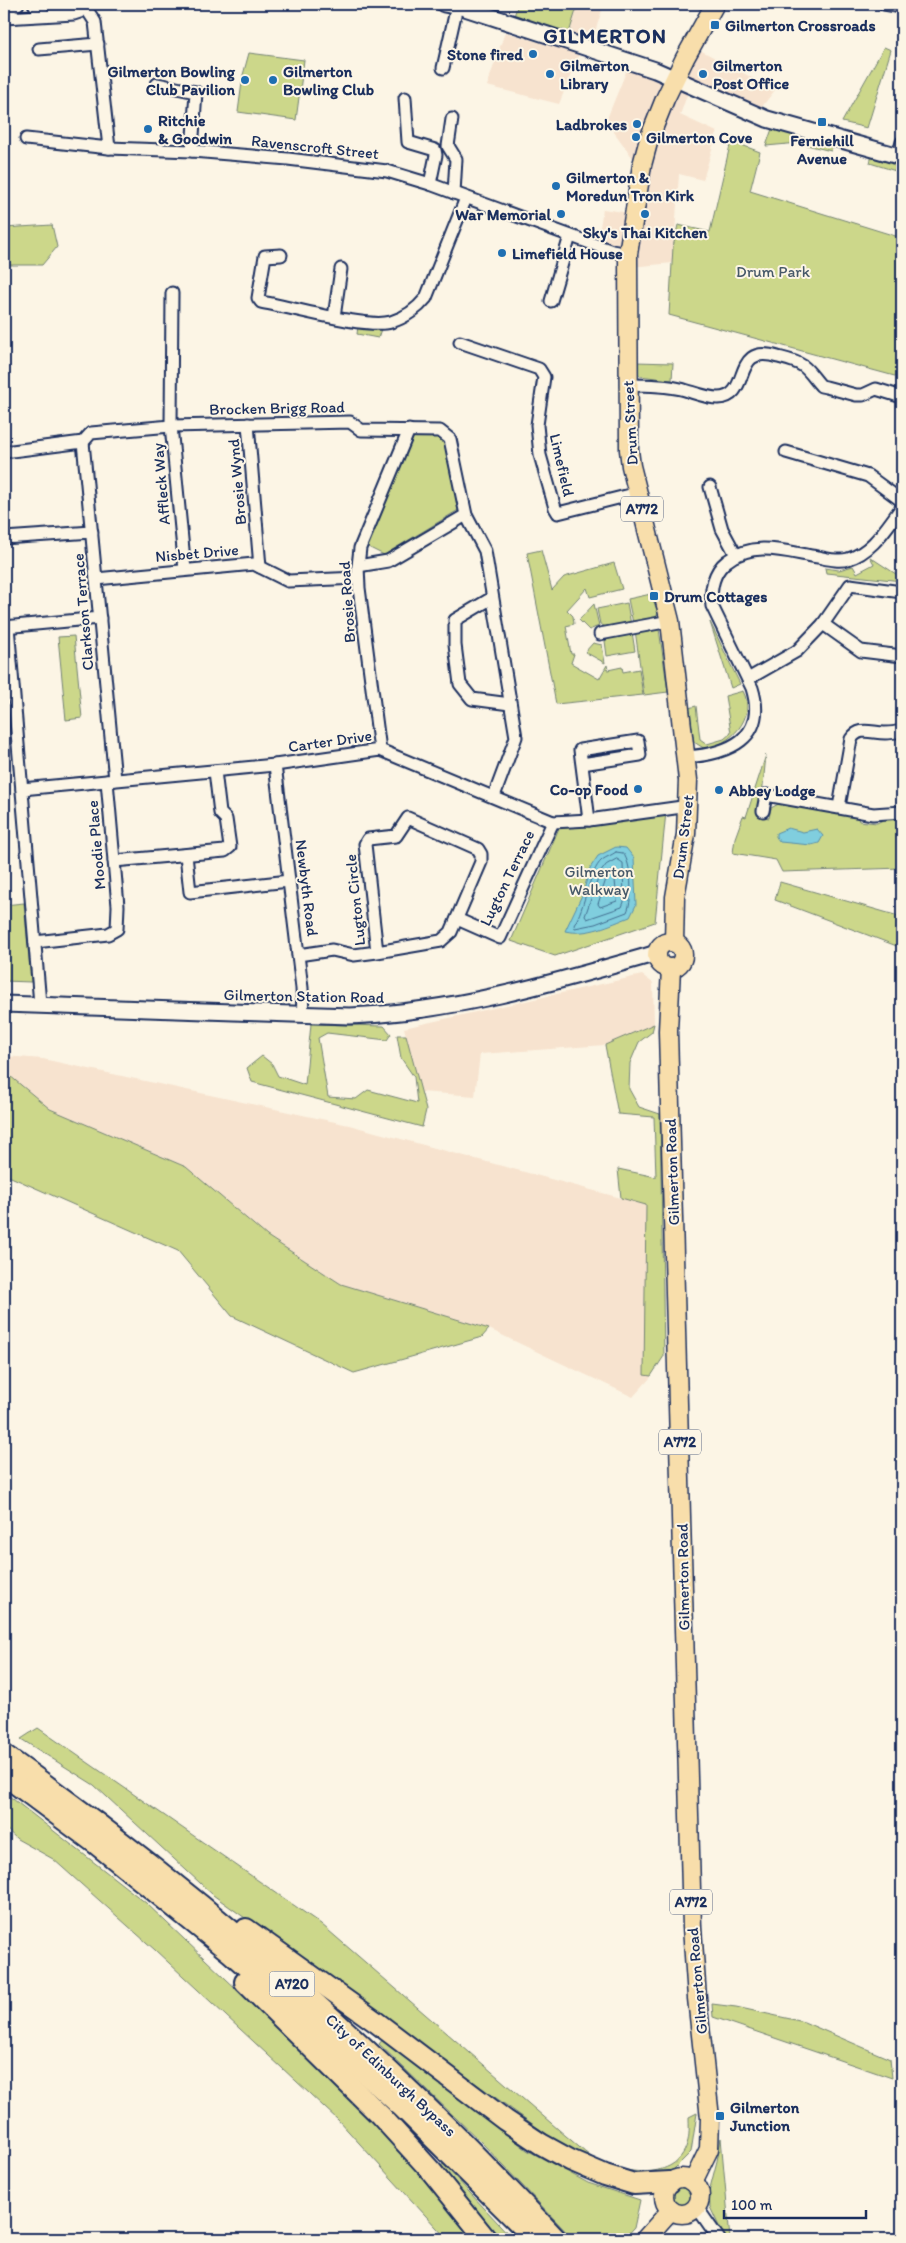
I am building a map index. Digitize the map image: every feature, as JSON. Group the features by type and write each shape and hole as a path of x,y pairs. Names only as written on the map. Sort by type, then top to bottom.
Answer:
{"highway":[{"name":"City of Edinburgh Bypass","path":"4,1755 94,1820 214,1917 334,2020 417,2097 556,2239"},
{"name":"City of Edinburgh Bypass","path":"4,1776 95,1843 231,1953 346,2054 422,2126 535,2239"},
{"path":"94,1820 317,1978 505,2120 541,2144 605,2176 634,2184 652,2185 670,2182"},
{"path":"95,1843 266,2002 380,2115 432,2172 486,2239"}],"main road":[{"name":"Drum Street","path":"674,943 675,897 689,806 686,757 670,621 629,450 628,254 643,158 655,123 675,79 715,4"},
{"path":"672,968 661,964 657,953 663,943 674,943"},
{"name":"A772","path":"672,968 678,964 682,956 680,948 674,943"},
{"name":"Gilmerton Road","path":"672,968 668,1031 692,1927 697,1998 710,2118 709,2149 693,2182"},
{"path":"681,2178 693,2182 700,2193 696,2206 684,2213 671,2210 666,2205 664,2197 665,2189 670,2182 681,2178"},
{"path":"645,2239 671,2210"}],"street":[{"path":"4,12 18,4"},
{"path":"34,4 38,11 45,15"},
{"path":"884,4 902,7"},
{"path":"443,68 453,5 655,70 767,119 901,152"},
{"path":"4,18 74,14 87,6 94,17 109,148"},
{"path":"39,49 98,44"},
{"path":"157,84 196,92 192,151"},
{"path":"405,98 408,142 435,150 436,155 430,184"},
{"path":"452,119 448,146 456,160 454,193"},
{"name":"Ravenscroft Street","path":"26,139 109,148 192,151 387,171 430,184 612,251 628,254"},
{"path":"281,255 262,252 258,298 261,302 370,324 392,322 417,308 426,298 466,198"},
{"path":"551,300 570,236"},
{"path":"334,317 341,269"},
{"name":"Affleck Way","path":"172,293 172,426 185,570"},
{"name":"Limefield","path":"460,342 543,372 544,377 536,425 540,455 558,513 638,493"},
{"path":"628,385 668,387 718,398 727,396 737,388 744,365 748,360 759,354 767,354 799,363 821,386 856,395 863,395 876,389 902,397"},
{"name":"Brocken Brigg Road","path":"4,452 83,442 91,433 172,426 350,422 361,430 440,431 450,439 466,516 485,551 516,737 494,796"},
{"name":"Brosie Wynd","path":"248,424 260,567"},
{"name":"Brosie Road","path":"380,750 358,572 360,548 409,430"},
{"name":"Clarkson Terrace","path":"83,442 100,618 111,780"},
{"path":"786,452 868,476 902,501"},
{"path":"710,487 722,529 736,555"},
{"path":"686,757 720,753 743,740 754,721 756,700 748,679 712,606 711,595 716,573 723,564 747,550 761,548 833,560 846,560 868,550 902,507"},
{"name":"Nisbet Drive","path":"96,579 254,564 288,581 358,572 388,561 466,516"},
{"path":"4,538 92,532"},
{"path":"748,679 797,651 823,624 850,586 902,592"},
{"path":"492,598 456,620 455,645 460,684 472,699 510,704"},
{"path":"40,1004 22,789 10,709 6,626 100,618"},
{"path":"600,634 670,621"},
{"path":"823,624 861,652 902,656"},
{"path":"839,808 851,739 854,735 863,730 883,733 902,731"},
{"path":"582,764 640,755 638,741 580,750 589,820"},
{"name":"Carter Drive","path":"22,789 275,765 380,750 553,822 589,820 689,806"},
{"name":"Newbyth Road","path":"275,765 298,955 303,1015"},
{"path":"114,861 225,851 230,847 226,819 220,813 215,771"},
{"name":"Moodie Place","path":"35,942 108,934 117,929 118,906 111,780"},
{"path":"764,811 766,795 872,814 902,812"},
{"name":"Lugton Circle","path":"298,955 332,950 354,955 377,952 440,941 451,932 481,862 481,854 478,849 408,818 396,836 368,839 365,844 377,952"},
{"name":"Lugton Terrace","path":"457,919 500,938 553,822"},
{"path":"186,855 190,892 289,881"},
{"name":"Gilmerton Station Road","path":"4,1004 303,1015 394,1015 463,1004 576,976 657,953"},
{"path":"696,2206 719,2239"}],"shaded area":[{"path":"578,4 604,4 592,41 569,33"},
{"path":"505,32 579,54 559,104 487,86"},
{"path":"685,42 775,90 757,113 692,81 680,115 717,132 703,180 679,174 673,263 631,267 596,251 603,209 630,213 631,174 635,161 606,121 628,67 663,82"},
{"path":"642,975 653,983 654,1024 605,1045 480,1054 475,1096 421,1092 404,1028"},
{"path":"4,1056 43,1059 349,1125 647,1205 651,1377 633,1397 489,1329 341,1284 267,1236 186,1167 50,1109 4,1071"}],"green space":[{"path":"42,4 82,4 73,8 56,10"},
{"path":"518,4 578,4 569,33 514,16"},
{"path":"884,47 891,50 867,128 842,122"},
{"name":"Gilmerton Bowling Club","path":"249,53 304,60 296,120 238,112 243,75"},
{"path":"773,126 832,143 831,151 799,143 766,146"},
{"name":"Drum Park","path":"731,141 760,152 750,191 902,238 902,378 669,315 673,247 678,225 710,232"},
{"path":"872,155 894,165 899,172 870,163"},
{"path":"52,225 57,247 42,265 4,265 4,228"},
{"path":"358,326 381,329 378,338 357,334"},
{"path":"635,362 673,363 672,380 640,376"},
{"path":"434,432 447,443 460,509 384,555 366,546 412,433"},
{"path":"541,550 552,590 564,577 614,563 622,589 590,597 587,588 567,610 573,616 574,624 566,626 571,654 574,654 571,663 599,679 607,665 608,670 622,667 623,672 639,669 643,695 556,704 527,553"},
{"path":"870,557 902,578 902,581 826,573 825,568 839,570 853,566 857,573 874,564"},
{"path":"651,594 658,613 656,617 633,623 628,599"},
{"path":"627,603 631,625 610,629 600,624 597,609"},
{"path":"594,604 599,626 589,630 579,620"},
{"path":"710,622 740,684 731,688"},
{"path":"659,629 668,692 644,695 635,630"},
{"path":"632,632 635,651 607,656 605,641 611,636"},
{"path":"74,636 82,718 66,720 58,637"},
{"path":"4,638 11,704 4,705"},
{"path":"593,643 602,645 605,663 585,652"},
{"path":"743,691 747,711 744,720 732,736 724,742 705,749 694,742 689,708 696,706 700,739 707,744 724,739 731,733 725,696"},
{"path":"766,755 760,816 769,818 771,808 782,802 857,816 859,821 877,823 885,819 902,816 902,868 782,872 776,860 733,853 735,838 743,816 746,817"},
{"name":"Gilmerton Walkway","path":"666,812 655,922 555,956 511,941 559,828"},
{"path":"780,882 902,917 902,948 775,900"},
{"path":"24,903 31,982 4,981 4,905"},
{"path":"311,1024 384,1026 391,1034 387,1040 327,1033 318,1038 328,1097 356,1099 368,1090 417,1103 414,1077 401,1058 397,1035 406,1035 426,1110 422,1127 252,1082 247,1068 262,1056 272,1064 278,1076 305,1085"},
{"path":"654,1024 652,1032 639,1042 630,1063 629,1089 639,1107 660,1114 664,1356 651,1376 644,1375 646,1205 621,1198 618,1169 656,1177 654,1117 618,1114 605,1045"},
{"path":"4,1071 50,1109 186,1167 267,1236 341,1284 489,1329 482,1337 354,1373 232,1316 178,1251 4,1174"},
{"path":"38,1728 321,1924 584,2152 596,2160 620,2169 648,2172 672,2164 681,2156 687,2144 689,2117 697,2113 691,2152 673,2170 652,2178 624,2176 577,2156 213,1895 94,1785 21,1739"},
{"path":"4,1792 146,1903 265,2016 387,2135 473,2239 447,2239 338,2120 155,1950 53,1859 17,1839 4,1827"},
{"path":"712,2004 736,2007 804,2022 890,2059 892,2078 713,2017"},
{"path":"384,2038 527,2150 588,2183 640,2200 634,2228 624,2239 573,2239 483,2144 379,2044"},
{"path":"721,2138 730,2239 725,2239 710,2207 709,2192"},
{"path":"443,2164 513,2239 501,2239 439,2169"},
{"path":"682,2185 690,2188 693,2196 690,2204 682,2207 674,2204 671,2196 674,2188"}],"water":[{"path":"788,828 803,832 817,829 823,836 819,843 811,845 780,842 776,837 776,833"},
{"path":"616,847 626,848 634,858 636,905 630,917 590,931 565,931 583,893 590,868 598,856"}],"waterway":[{"path":"4,1899 8,1902"}],"place":[{"name":"Gilmerton Crossroads","path":"715,25"},
{"name":"Stone fired","path":"533,54"},
{"name":"Gilmerton Library","path":"550,74"},
{"name":"Gilmerton Post Office","path":"703,74"},
{"name":"Gilmerton Bowling Club Pavilion","path":"245,80"},
{"name":"Gilmerton Bowling Club","path":"273,80"},
{"name":"Ferniehill Avenue","path":"822,122"},
{"name":"Ladbrokes","path":"637,124"},
{"name":"Ritchie & Goodwin","path":"148,129"},
{"name":"Gilmerton Cove","path":"636,137"},
{"name":"Gilmerton & Moredun Tron Kirk","path":"556,186"},
{"name":"War Memorial","path":"561,214"},
{"name":"Sky's Thai Kitchen","path":"645,214"},
{"name":"Limefield House","path":"502,253"},
{"name":"Drum Cottages","path":"654,596"},
{"name":"Co-op Food","path":"638,789"},
{"name":"Abbey Lodge","path":"719,790"},
{"name":"Gilmerton Junction","path":"720,2116"}],"district":[{"name":"GILMERTON","path":"605,35"}]}
